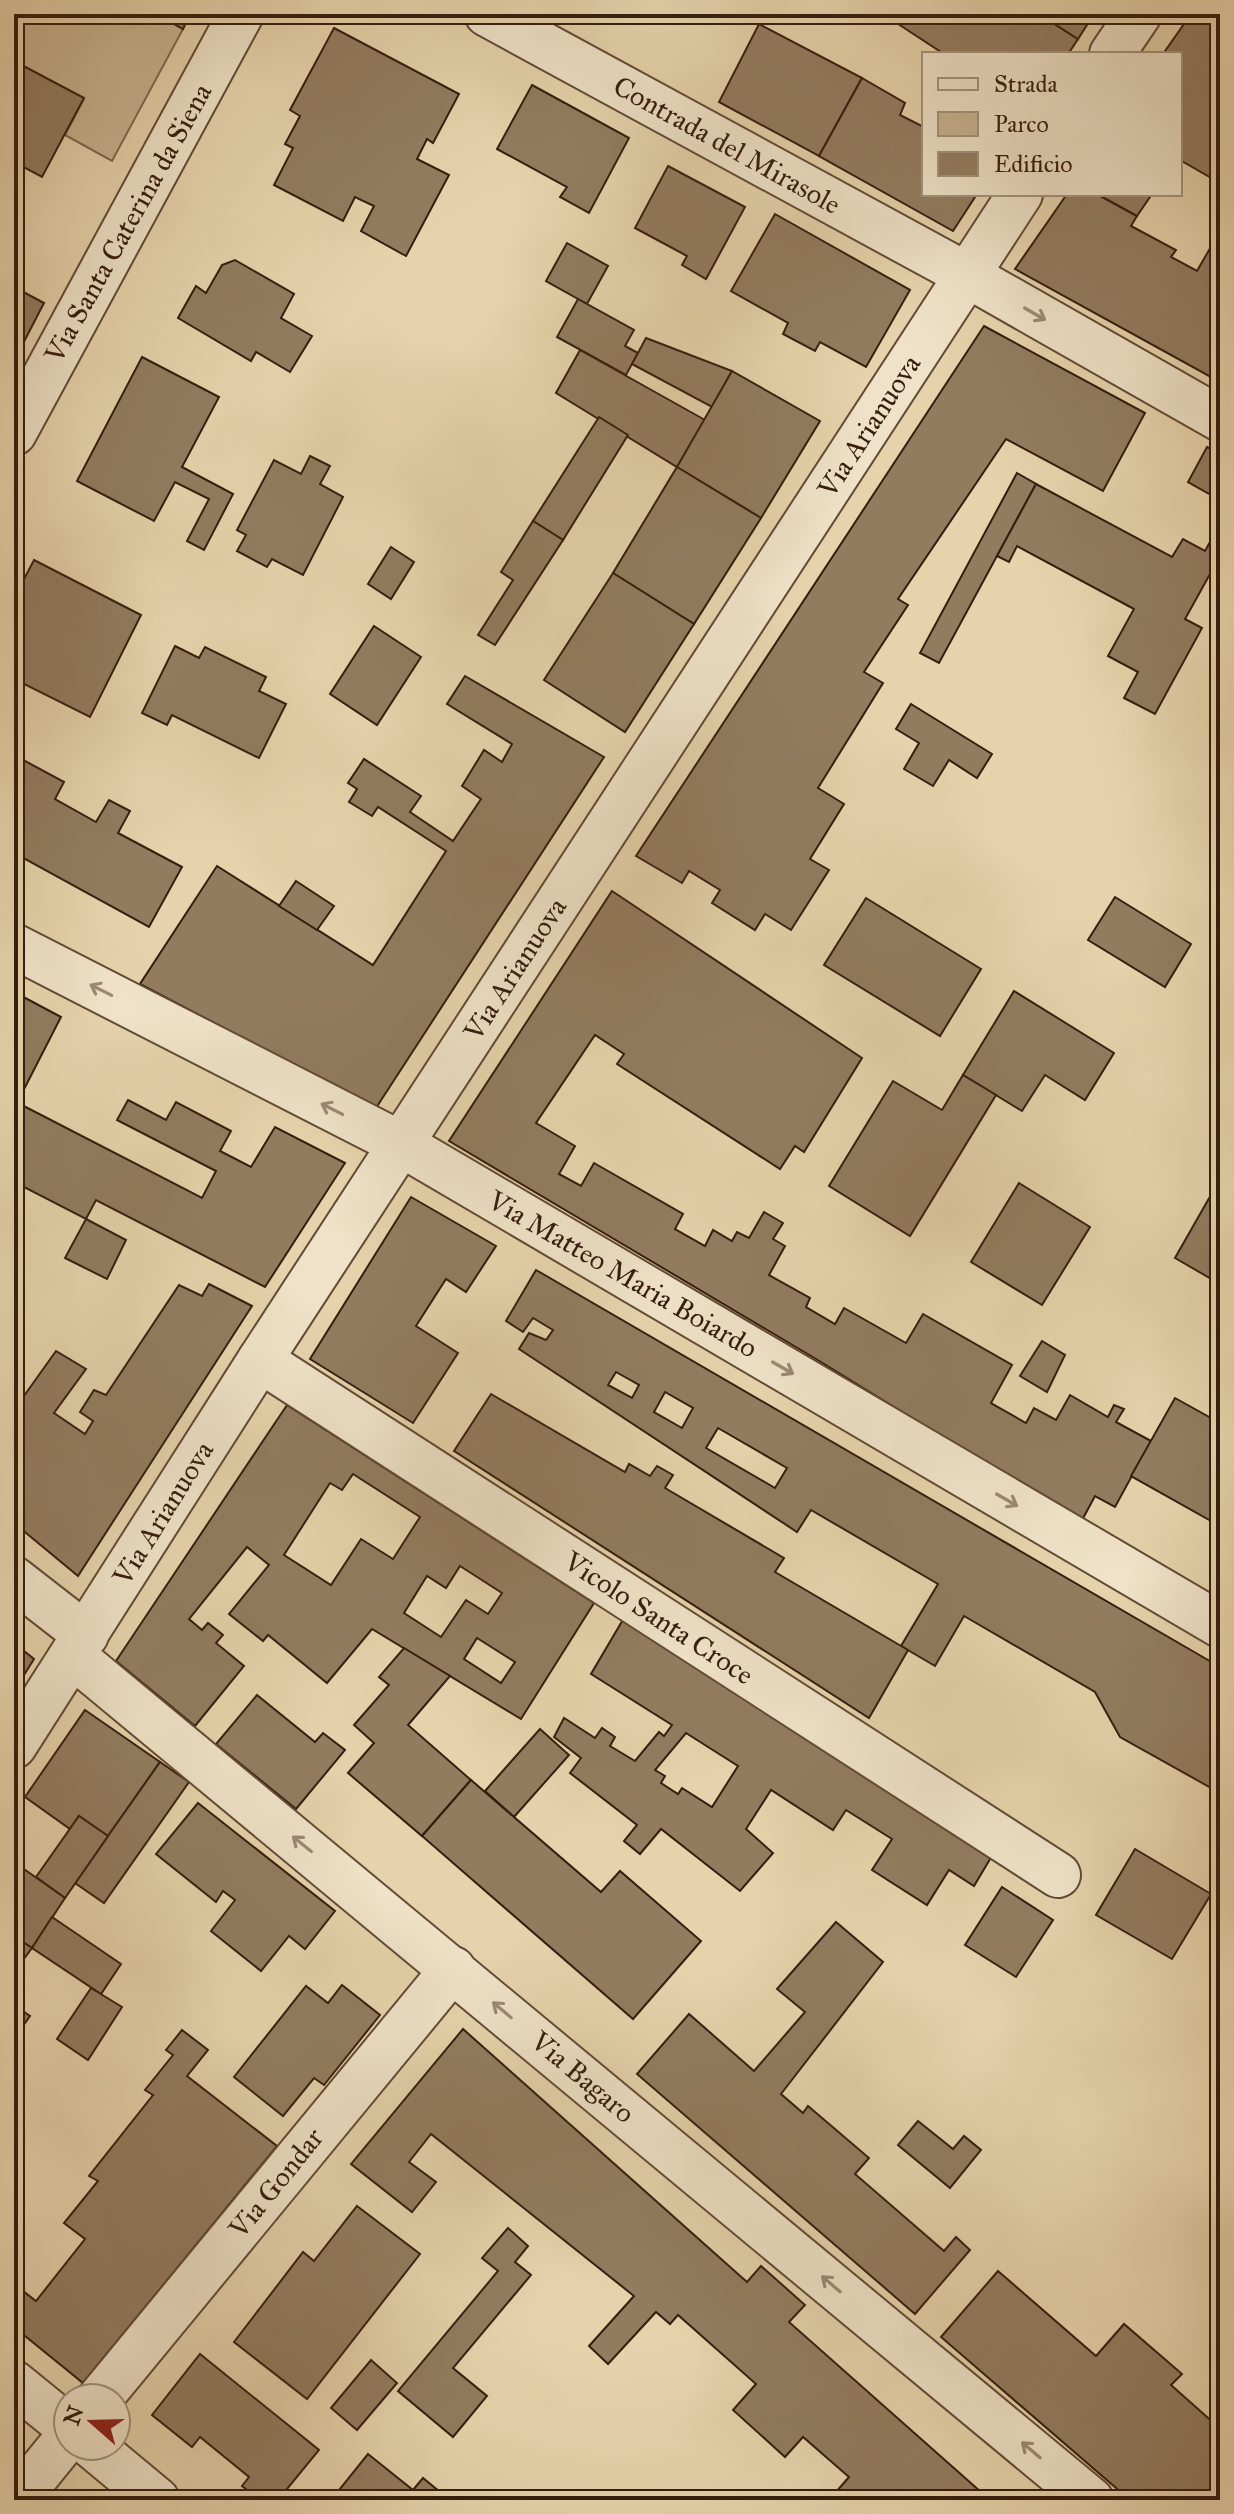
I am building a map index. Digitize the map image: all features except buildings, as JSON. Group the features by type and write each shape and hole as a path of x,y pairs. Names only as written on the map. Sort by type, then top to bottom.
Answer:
{"street":[{"name":"Via Santa Caterina da Siena","path":"14,433 241,14"},
{"name":"Contrada del Mirasole","path":"487,14 967,275 1220,419"},
{"path":"1113,52 1139,14"},
{"name":"Via Arianuova","path":"14,1746 260,1360 1019,196"},
{"name":"Via Matteo Maria Boiardo","path":"14,946 401,1144 1220,1625"},
{"name":"Vicolo Santa Croce","path":"260,1360 1058,1875"},
{"name":"Via Bagaro","path":"14,1579 79,1645 453,1969 1091,2500"},
{"name":"Via Gondar","path":"113,2382 453,1969"},
{"path":"14,2383 52,2414"},
{"path":"17,2500 52,2457"},
{"path":"111,2462 157,2500"}],"green space":[{"path":"14,14 138,14 151,21 156,14 183,29 112,161 65,135 84,99 14,61"}]}
